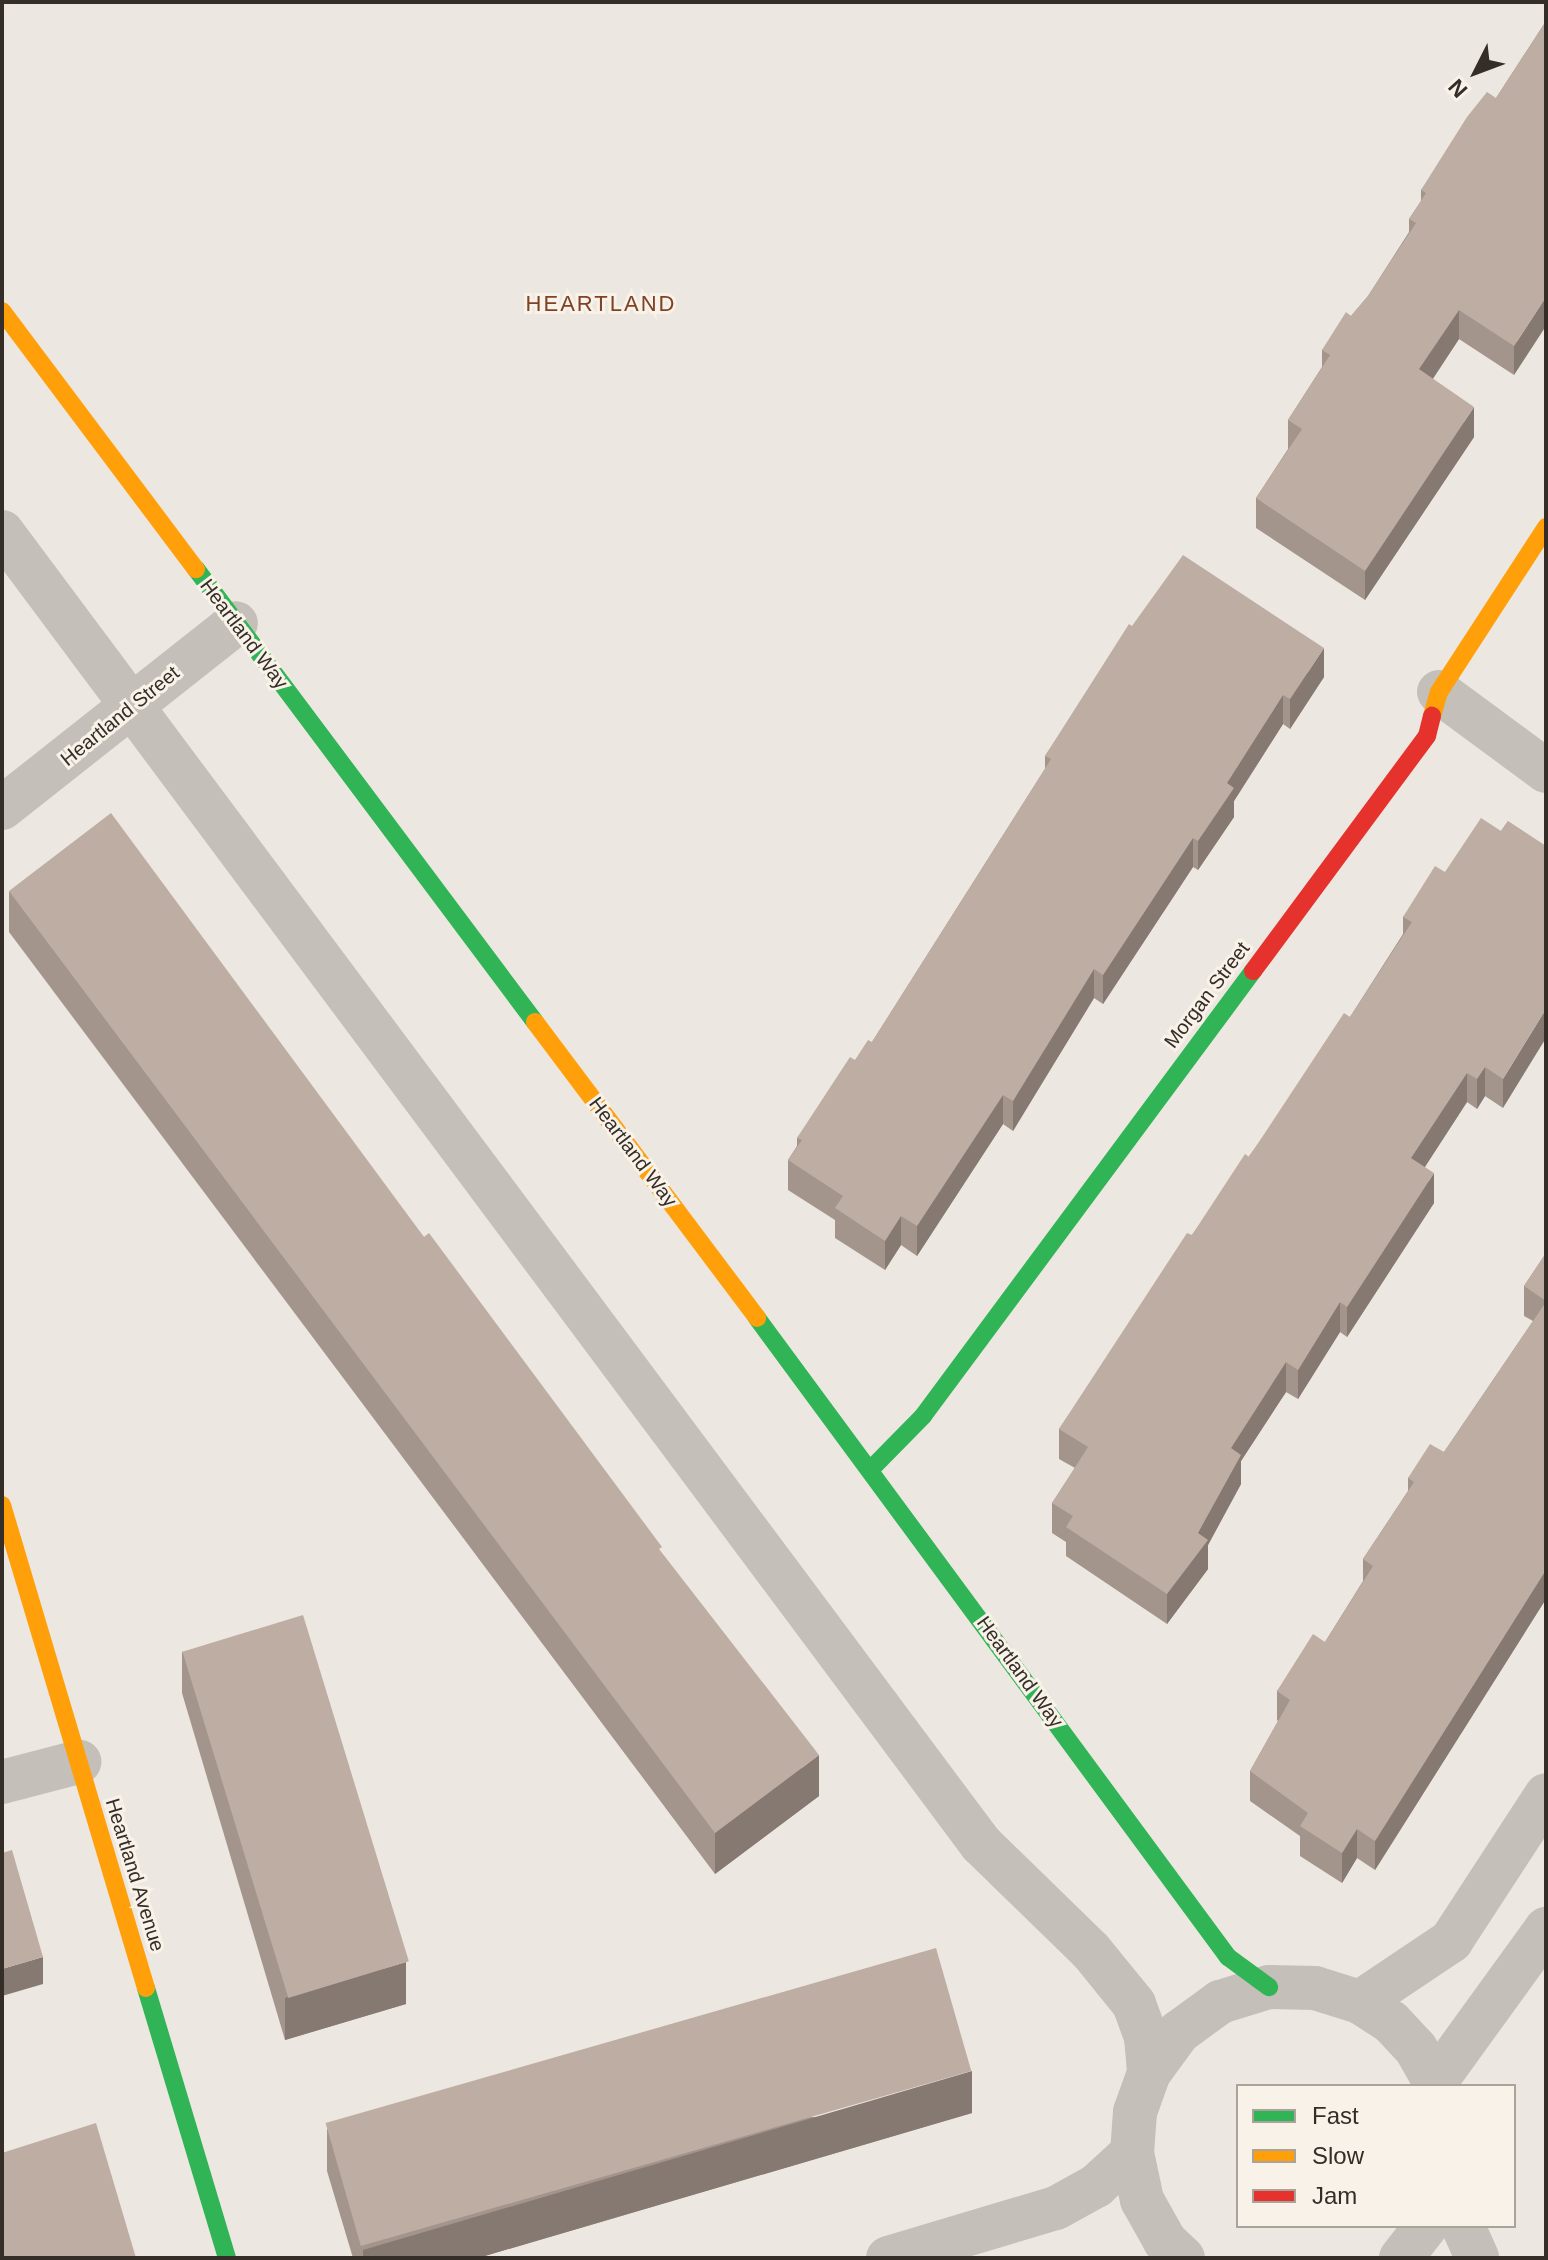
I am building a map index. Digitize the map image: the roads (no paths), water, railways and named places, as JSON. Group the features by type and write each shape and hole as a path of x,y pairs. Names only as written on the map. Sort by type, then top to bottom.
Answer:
{"street":[{"name":"Heartland Way","path":"2,311 871,1469 1228,1957 1269,1987"},
{"name":"Morgan Street","path":"871,1469 923,1416 1427,736 1439,692 1546,527"},
{"path":"2,532 981,1844 1091,1951 1134,2004 1146,2037 1149,2073"},
{"name":"Heartland Street","path":"2,808 236,623"},
{"path":"1439,692 1546,771"},
{"name":"Heartland Avenue","path":"2,1505 227,2258"},
{"path":"2,1782 79,1762"},
{"path":"1360,2002 1451,1941 1546,1795"},
{"path":"1183,2258 1165,2241 1142,2200 1132,2153 1135,2112 1149,2073 1179,2032 1220,2002 1269,1987 1315,1988 1360,2002 1391,2022 1436,2084 1546,1929"},
{"path":"888,2258 1056,2208 1096,2186 1132,2153"},
{"path":"1401,2258 1424,2228"},
{"path":"1464,2228 1477,2258"}],"district":[{"name":"HEARTLAND","path":"601,304"}]}
